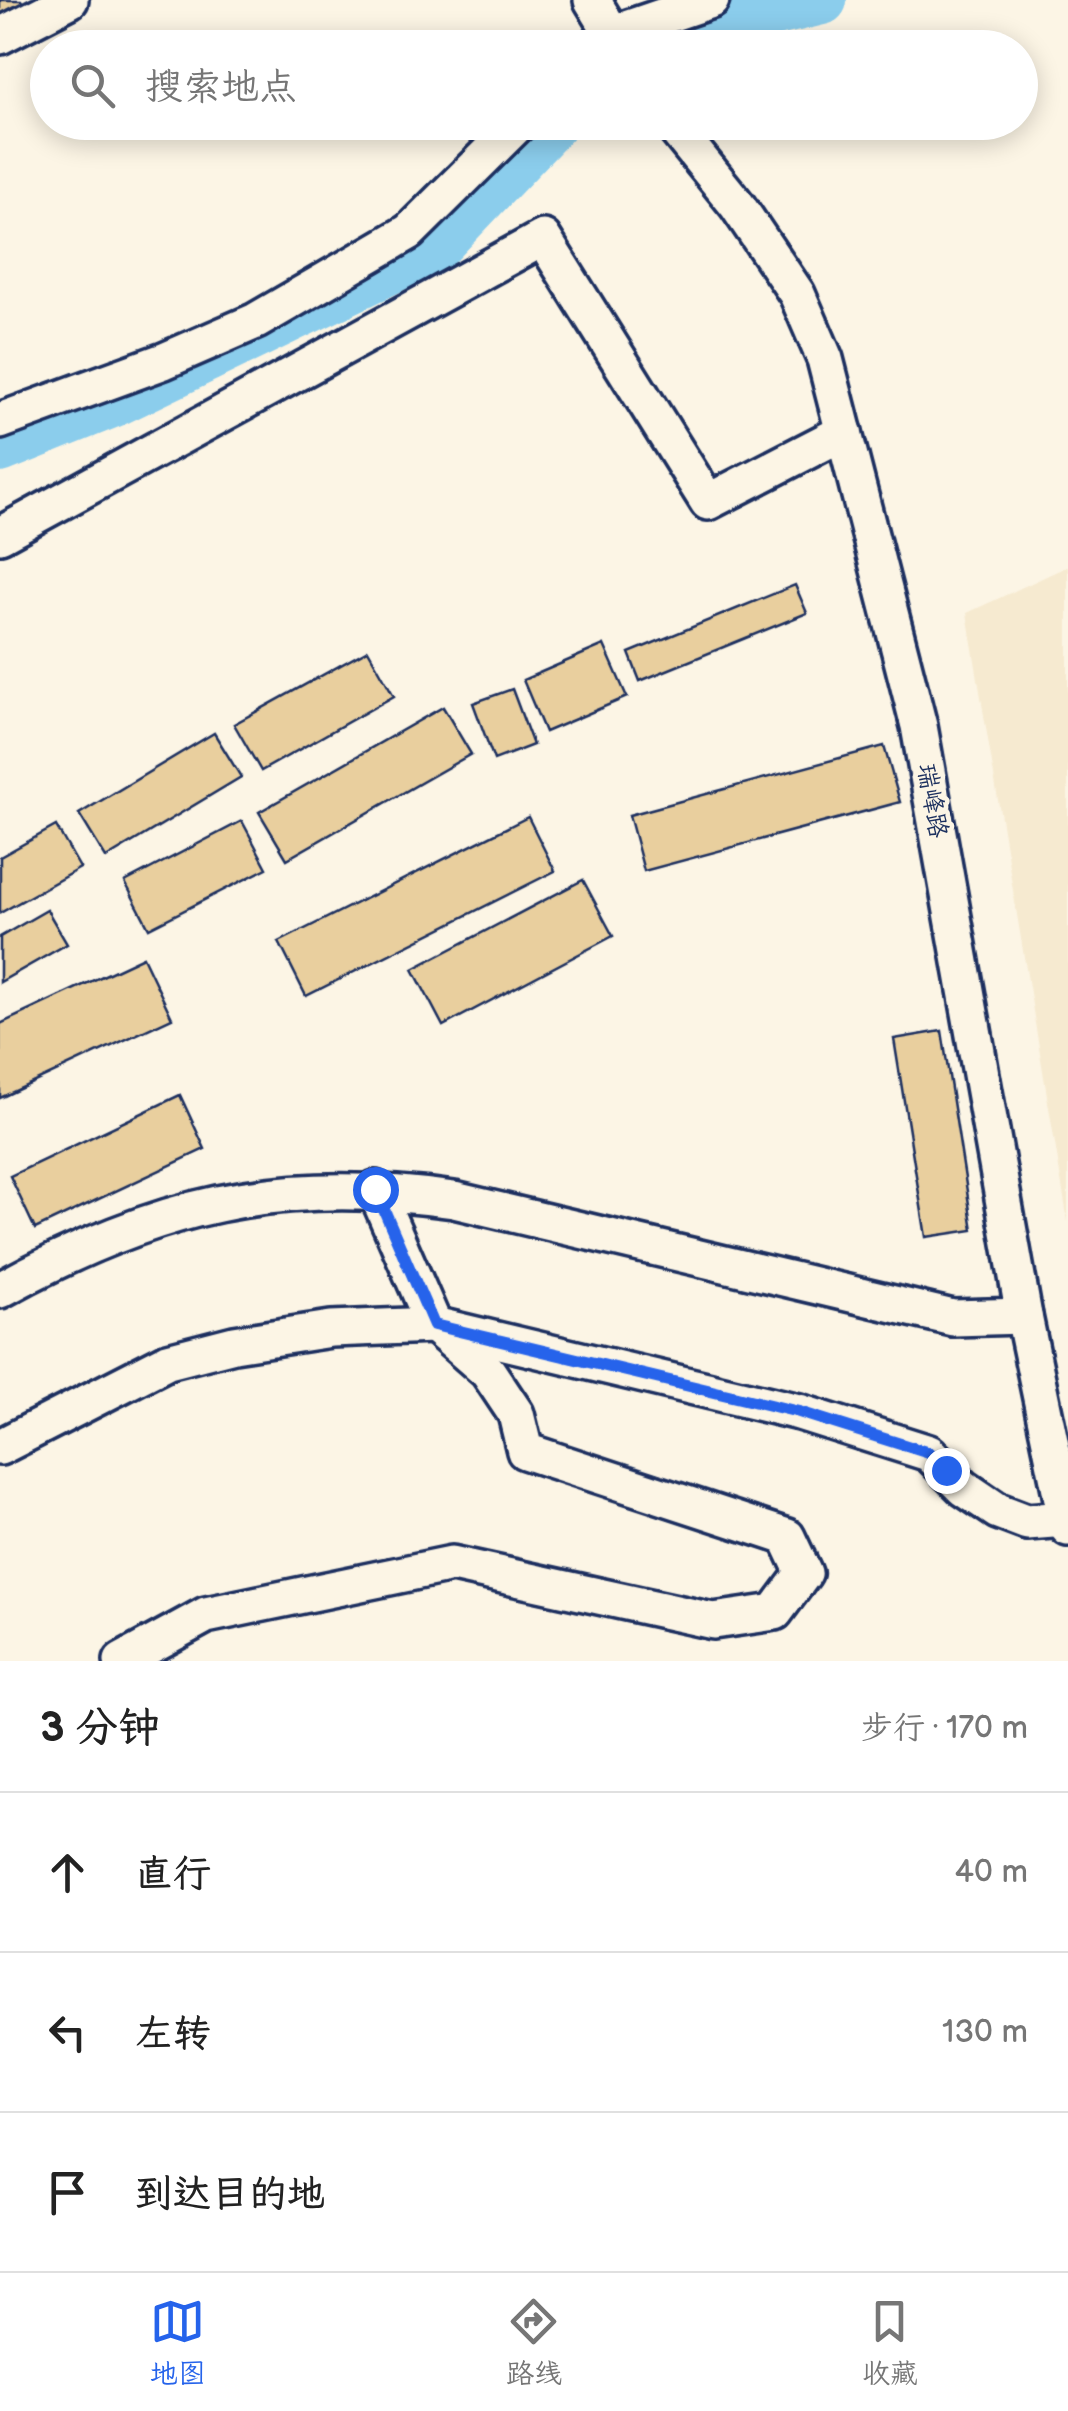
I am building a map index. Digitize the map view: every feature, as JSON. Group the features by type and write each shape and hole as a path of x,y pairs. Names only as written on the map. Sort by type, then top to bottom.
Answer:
{"street":[{"path":"592,0 605,30"},
{"path":"641,30 711,0"},
{"path":"0,36 58,3"},
{"path":"0,420 164,362 273,311 409,232 502,140"},
{"name":"瑞峰路","path":"685,140 737,205 797,294 825,358 919,726 1024,1316 1067,1524"},
{"path":"0,534 543,238 708,502 844,432"},
{"path":"0,1290 124,1228 192,1209 272,1194 375,1189 454,1200 953,1318 1024,1316"},
{"path":"122,1661 206,1616 452,1564 712,1621 775,1612 804,1573 787,1538 525,1450 516,1414 488,1372 434,1325 375,1189"},
{"path":"0,1447 168,1361 234,1344 332,1328 434,1325 799,1412 929,1453 964,1488 998,1511 1028,1522 1067,1524"}],"shaded area":[{"path":"1068,566 1068,1222 967,613"}],"building":[{"path":"0,0 21,0 23,3 0,15"},
{"path":"795,585 807,613 640,681 629,653"},
{"path":"604,645 627,697 545,732 523,680"},
{"path":"368,650 394,696 261,771 234,724"},
{"path":"512,689 533,745 494,760 473,703"},
{"path":"443,707 471,754 287,859 259,812"},
{"path":"214,733 241,777 106,858 79,814"},
{"path":"884,746 900,802 644,871 629,815"},
{"path":"528,817 555,871 306,996 279,942"},
{"path":"242,821 267,868 149,928 125,882"},
{"path":"56,826 80,868 0,913 0,857"},
{"path":"583,880 613,936 443,1026 413,969"},
{"path":"47,910 67,944 0,982 0,937"},
{"path":"143,957 172,1018 0,1098 0,1024"},
{"path":"942,1031 973,1230 926,1237 894,1039"},
{"path":"180,1095 205,1149 35,1229 10,1176"}],"waterway":[{"path":"697,30 822,0"},
{"path":"0,448 114,402 434,248 537,140"}],"route":[{"path":"375,1189 434,1325 799,1412 929,1453 946,1470"}]}
